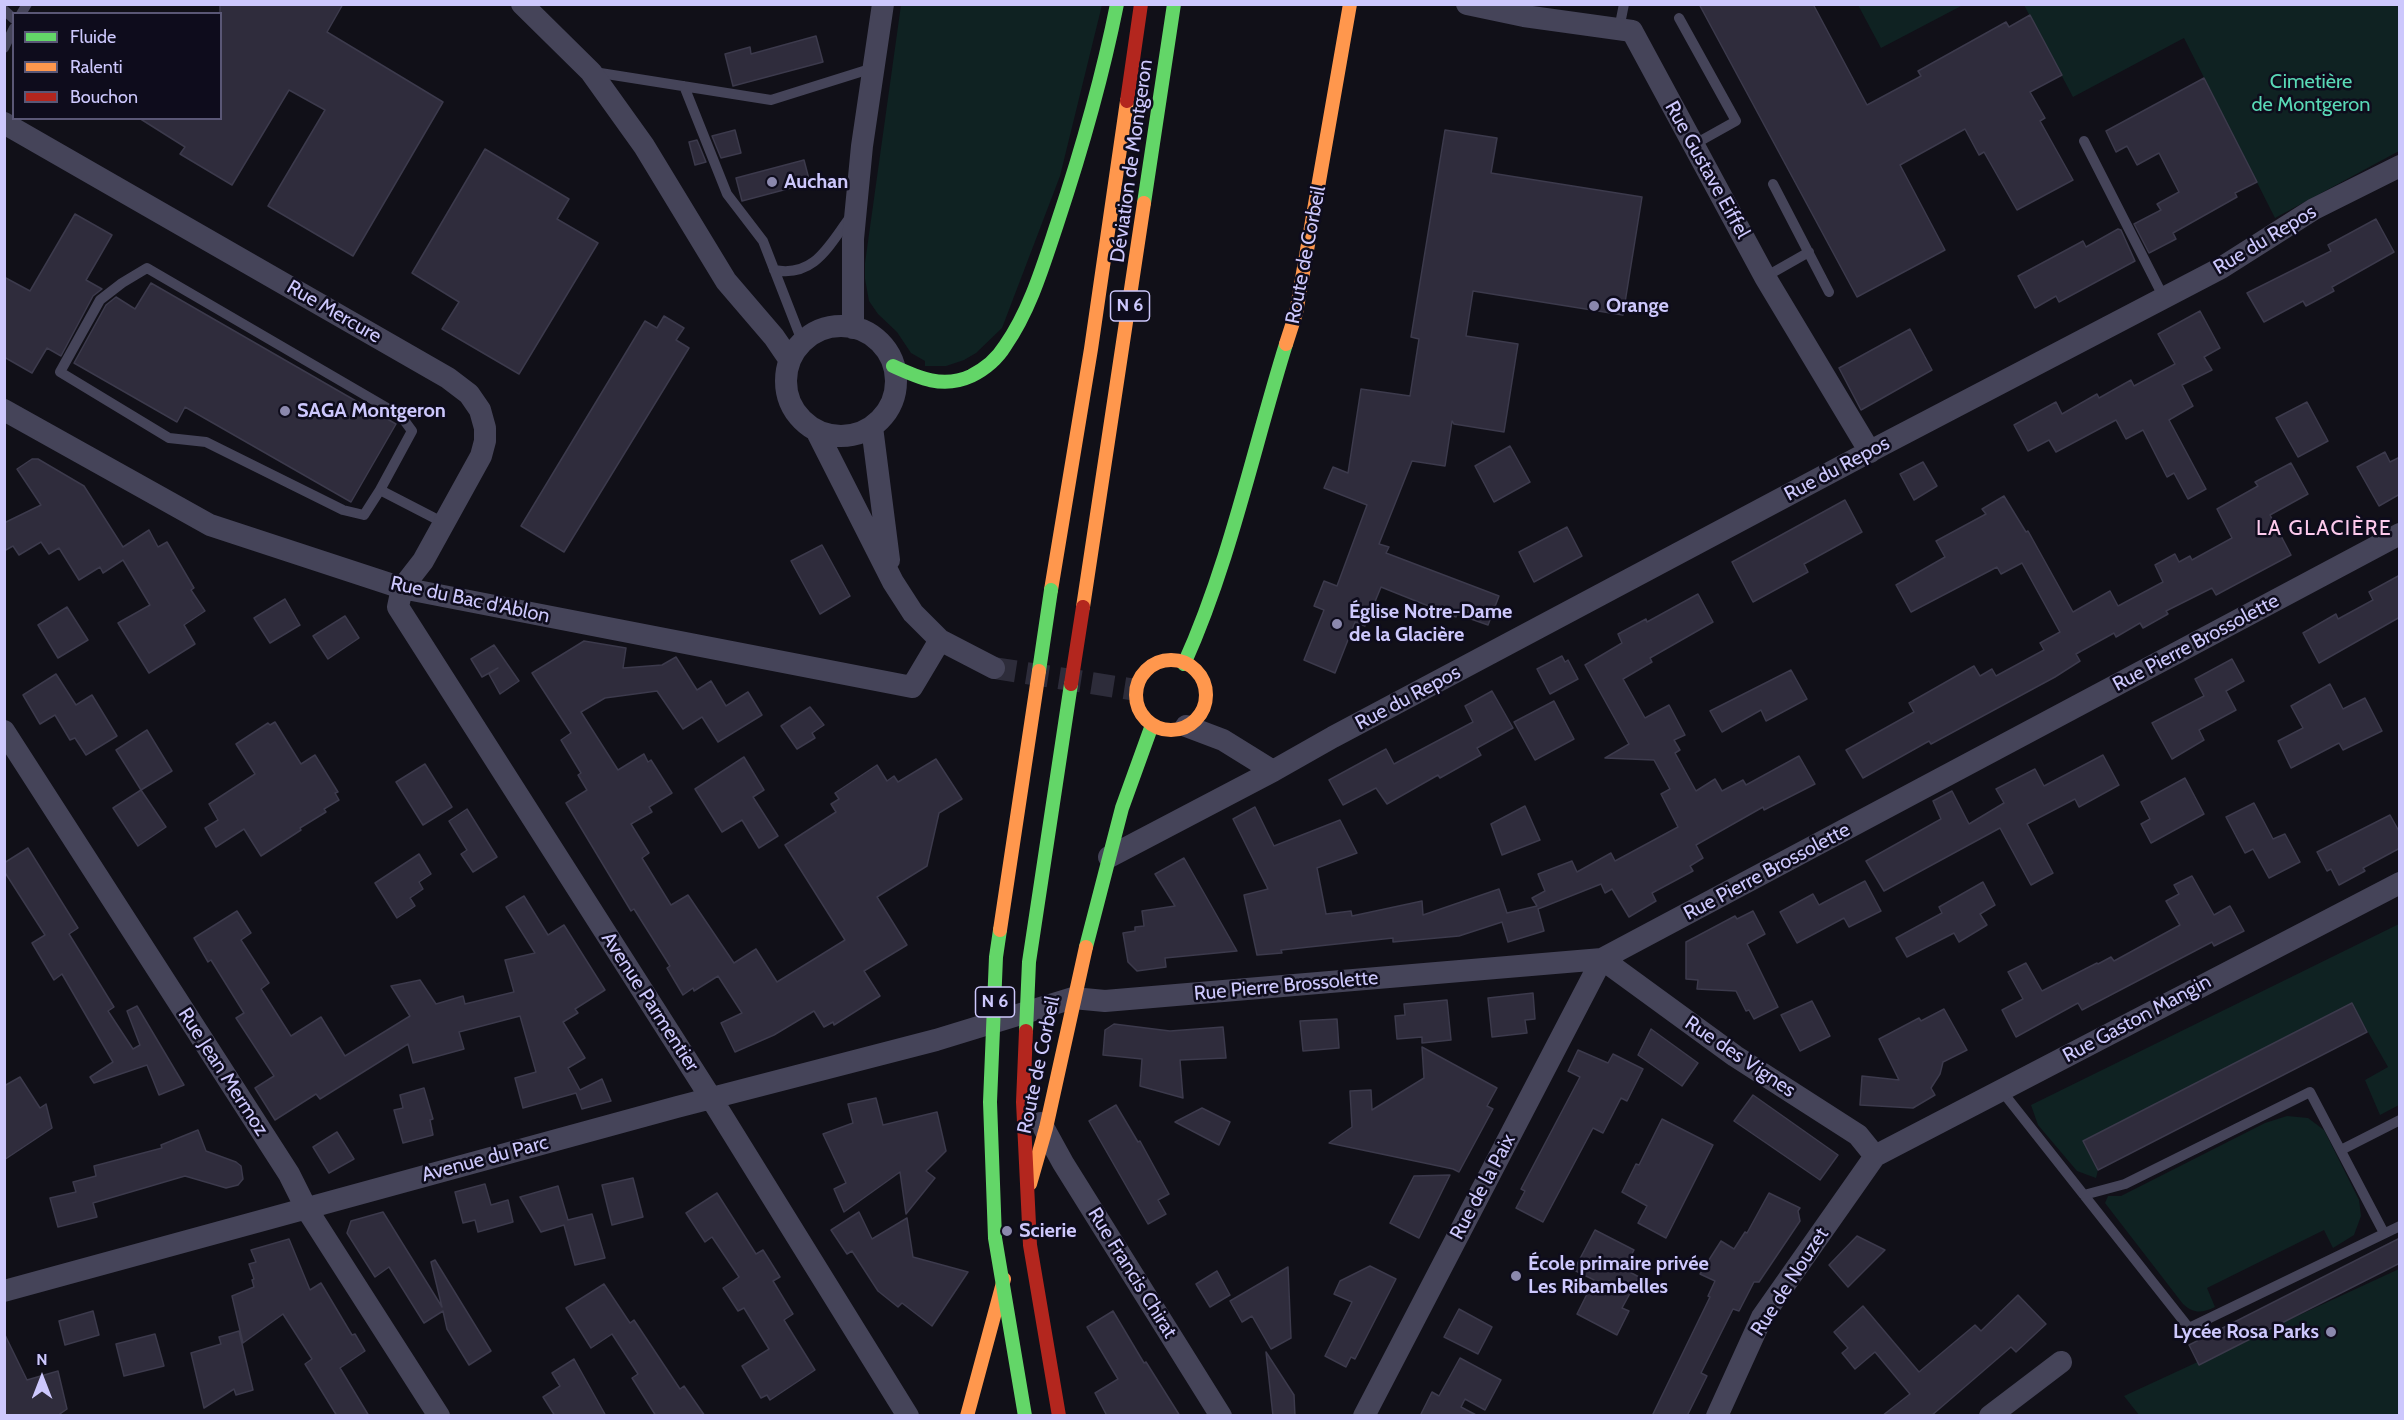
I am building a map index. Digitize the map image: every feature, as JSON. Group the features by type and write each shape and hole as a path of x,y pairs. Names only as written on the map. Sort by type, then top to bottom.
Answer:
{"main road":[{"path":"893,366 942,385 965,379 984,369 1004,348 1020,320 1039,276 1061,213 1090,116 1117,4"},
{"name":"Déviation de Montgeron","path":"1025,1416 995,1238 990,1102 996,957 1091,349 1141,4"},
{"name":"Déviation de Montgeron","path":"1059,1416 1030,1245 1023,1102 1029,962 1174,4"},
{"name":"Route de Corbeil","path":"1184,663 1199,633 1242,503 1281,357 1296,313 1350,4"},
{"path":"1165,69 1186,26"},
{"name":"Route de Corbeil","path":"1242,503 1278,419"},
{"path":"1165,661 1184,663 1201,678 1205,688 1206,698 1202,710 1196,719 1186,726 1164,729 1152,725 1138,707 1136,690 1140,679 1154,664 1165,661"},
{"name":"Route de Corbeil","path":"1017,1232 1046,1128 1073,998 1122,808 1152,725"},
{"path":"967,1416 1010,1255"}],"street":[{"path":"522,4 591,72 644,146 726,281 796,350"},
{"path":"853,328 855,210 883,4"},
{"path":"1467,4 1524,16 1620,29"},
{"name":"Rue Gustave Eiffel","path":"1620,29 1632,31 1765,277 1870,452"},
{"name":"Rue Mercure","path":"4,123 448,378 469,394 480,410 485,428 485,441 481,456 423,561 402,588"},
{"name":"Rue du Repos","path":"1109,857 2221,268 2314,209 2400,166"},
{"path":"818,434 837,438 856,435 872,427 890,405 895,385 893,366 887,352 877,339 865,331 837,327 820,330 796,350 786,371 787,389 792,403 798,415 818,434 893,582 913,613 940,640 994,668"},
{"name":"Rue du Bac d'Ablon","path":"4,410 210,525 402,588 912,687 940,640"},
{"path":"872,427 893,582"},
{"name":"Rue Pierre Brossolette","path":"1073,998 1105,1001 1602,959 2400,534"},
{"name":"Avenue Parmentier","path":"402,588 398,607 711,1098 908,1416"},
{"path":"1186,726 1222,740 1274,771"},
{"name":"Rue Jean Mermoz","path":"4,731 289,1174 306,1208 439,1416"},
{"name":"Rue Gaston Mangin","path":"1875,1156 2400,883"},
{"name":"Rue des Vignes","path":"1602,959 1735,1056 1858,1135 1875,1156"},
{"name":"Rue de la Paix","path":"1364,1416 1602,959"},
{"name":"Avenue du Parc","path":"4,1291 711,1098 936,1040 1073,998"},
{"path":"967,1029 1046,1128"},
{"name":"Rue Francis Chirat","path":"1046,1128 1064,1163 1221,1416"},
{"name":"Rue de Nouzet","path":"1717,1416 1762,1317 1875,1156"},
{"path":"1990,1416 2061,1362"}],"lane":[{"path":"1620,29 1624,4"},
{"path":"1679,18 1736,121 1692,145"},
{"path":"4,48 12,32"},
{"path":"591,72 771,100 873,68"},
{"path":"684,86 727,194 763,241 774,270 796,350"},
{"path":"2084,141 2164,298"},
{"path":"1773,183 1829,292"},
{"path":"774,270 790,273 806,269 830,244 855,210"},
{"path":"1765,277 1809,252"},
{"path":"147,268 401,416 412,431 380,490 364,514 343,510 206,442 169,438 60,372 100,300 147,268"},
{"path":"380,490 444,523"},
{"path":"2001,1090 2189,1328 2400,1226"},
{"path":"2084,1195 2125,1184 2310,1092 2384,1233"},
{"path":"2341,1150 2400,1120"}],"green space":[{"path":"901,5 1102,5 1060,176 1002,328 976,353 946,366 925,366 925,361 911,353 897,332 878,314 869,301 865,279 865,263"},
{"path":"1858,5 1963,5 1881,48"},
{"name":"Cimetière de Montgeron","path":"2024,5 2399,5 2399,151 2275,218 2184,38 2073,97"},
{"path":"2399,924 2399,1105 2380,1115 2365,1080 2388,1067 2352,1004 2084,1141 2098,1170 2096,1178 2077,1171 2038,1125 2031,1105"},
{"path":"2287,1116 2308,1118 2324,1130 2359,1200 2361,1216 2354,1235 2333,1248 2324,1230 2207,1288 2215,1307 2202,1311 2191,1310 2183,1304 2105,1203 2108,1196 2121,1196 2265,1123"},
{"name":"Lycée Rosa Parks","path":"2399,1269 2399,1415 2139,1415 2124,1396"}],"building":[{"path":"220,4 343,4 327,32 443,102 353,256 268,206 325,110 289,90 232,185 180,154 185,147 142,120 222,120 222,12 220,12"},
{"path":"1699,4 1813,4 1867,105 1921,76 1918,71 2006,22 2009,27 2030,15 2062,75 2030,92 2045,118 2040,121 2073,180 2017,210 1984,152 1979,155 1965,129 1900,165 1945,250 1857,297"},
{"path":"816,36 823,62 733,86 725,54 750,47 751,54"},
{"path":"2204,78 2257,182 2235,193 2237,197 2173,233 2176,239 2149,253 2134,224 2161,210 2157,204 2179,192 2159,153 2137,165 2127,146 2116,152 2106,131"},
{"path":"735,130 741,153 721,158 712,136"},
{"name":"Orange","path":"1445,130 1497,138 1491,173 1642,197 1623,315 1473,291 1466,336 1518,344 1504,432 1454,424 1452,421 1445,466 1412,461 1379,544 1389,547 1386,553 1499,596 1488,625 1457,614 1456,617 1381,587 1365,626 1355,622 1335,673 1304,660 1324,610 1314,606 1324,581 1337,586 1367,505 1324,488 1333,467 1348,473 1361,389 1410,396 1419,339 1411,337"},
{"path":"697,140 706,162 695,165 689,142"},
{"path":"485,149 569,199 557,219 598,243 519,374 442,329 459,302 412,273"},
{"path":"804,160 810,183 742,201 736,178"},
{"path":"75,214 112,235 86,280 102,289 93,296 61,356 47,348 32,373 4,357 4,277 30,291"},
{"path":"2376,219 2394,252 2332,287 2334,291 2306,306 2303,301 2264,322 2247,293 2331,251 2328,245"},
{"path":"2118,229 2121,230 2135,261 2059,302 2056,296 2035,308 2018,276 2083,241 2086,247"},
{"path":"151,283 396,424 351,502 185,407 177,422 74,363 106,305 116,297 135,309"},
{"path":"2200,311 2220,348 2204,357 2212,370 2182,385 2193,406 2169,420 2206,489 2188,499 2174,473 2167,477 2143,430 2126,439 2116,420 2056,452 2049,440 2028,451 2014,425 2056,402 2062,414 2097,394 2099,398 2131,380 2134,386 2175,364 2158,334"},
{"path":"664,316 684,328 676,340 689,348 564,552 521,526 645,321 657,328"},
{"path":"1910,329 1932,370 1861,410 1839,368"},
{"path":"2307,402 2328,441 2298,457 2276,418"},
{"path":"1510,446 1530,482 1494,502 1475,466"},
{"path":"2385,452 2390,462 2400,457 2400,494 2379,506 2357,467"},
{"path":"32,459 38,459 84,486 123,547 149,530 158,547 167,542 194,588 191,590 205,611 184,625 195,644 149,673 118,623 150,605 123,560 103,573 100,567 79,580 59,548 49,554 41,542 19,555 13,546 4,551 4,523 41,505 17,469"},
{"path":"1923,462 1937,486 1914,500 1900,474"},
{"path":"2291,463 2308,494 2270,515 2291,555 2216,595 2212,588 2166,611 2168,614 2143,628 2140,623 2116,637 2114,633 2076,654 2080,661 2055,677 1931,744 1929,741 1863,778 1846,750 1914,712 1909,703 1974,666 1980,676 1992,669 1996,676 2044,650 2040,643 2060,632 2022,563 2001,574 1997,567 1911,612 1896,585 1945,557 1936,541 1986,514 1982,509 2004,496 2026,532 2028,531 2073,612 2110,591 2118,606 2163,582 2155,565 2175,554 2179,562 2190,556 2192,560 2232,538 2217,509 2258,486 2255,482"},
{"path":"1845,500 1862,532 1804,564 1808,572 1753,602 1732,562"},
{"path":"1567,527 1582,556 1534,582 1519,552"},
{"path":"822,545 850,596 820,614 791,561"},
{"path":"2400,575 2400,617 2319,663 2303,633 2336,614 2338,619 2373,600 2369,592"},
{"path":"1698,594 1713,622 1650,658 1652,662 1623,679 1645,718 1669,705 1685,735 1674,740 1680,750 1675,753 1696,791 1715,779 1722,791 1743,780 1746,785 1799,756 1815,784 1764,810 1763,807 1696,845 1703,858 1690,866 1693,871 1652,893 1656,901 1629,917 1612,889 1605,893 1601,884 1538,909 1544,931 1508,942 1502,922 1459,936 1393,942 1393,938 1281,950 1282,953 1257,955 1244,895 1268,889 1233,819 1255,807 1274,846 1340,820 1357,853 1317,868 1326,914 1351,911 1352,916 1422,901 1423,915 1499,889 1507,913 1537,906 1532,898 1545,891 1538,874 1572,861 1577,872 1611,853 1615,861 1678,827 1661,794 1670,789 1654,760 1605,758 1629,744 1585,665 1622,643 1618,634 1646,619 1647,622"},
{"path":"285,599 300,625 270,643 254,618"},
{"path":"67,607 88,640 58,658 38,625"},
{"path":"345,616 359,638 328,659 313,636"},
{"path":"584,641 626,648 623,668 662,665 676,657 697,690 711,681 726,706 748,692 762,715 718,742 702,717 683,729 657,691 605,698 581,712 618,770 644,754 648,762 651,760 672,793 649,807 652,812 631,824 649,853 642,858 671,905 688,895 734,963 756,949 777,982 845,940 785,845 836,812 831,804 839,799 835,793 877,765 887,781 894,776 898,782 936,759 962,799 939,813 927,866 877,897 907,945 864,971 880,996 834,1025 833,1022 824,1027 814,1011 774,1035 735,1052 721,1023 742,1013 718,976 683,995 667,968 670,966 634,909 631,911 566,803 587,790 578,775 581,773 561,740 571,733 532,673"},
{"path":"494,645 519,681 500,694 489,674 498,668 482,677 471,659"},
{"path":"1562,656 1565,662 1568,660 1578,679 1550,694 1537,669"},
{"path":"2232,659 2244,681 2226,691 2236,710 2199,730 2204,740 2172,759 2152,723 2204,696 2195,679"},
{"path":"1791,670 1807,699 1766,721 1761,710 1722,732 1710,711"},
{"path":"56,674 76,705 92,695 117,736 86,755 75,738 70,740 55,715 40,724 23,695"},
{"path":"2330,684 2343,709 2365,698 2382,731 2343,750 2339,743 2291,768 2278,741 2303,728 2291,706"},
{"path":"1492,691 1513,728 1477,748 1481,755 1440,778 1438,775 1387,804 1376,788 1343,805 1329,780 1386,749 1394,764 1473,722 1465,706"},
{"path":"1554,701 1574,739 1535,760 1514,722"},
{"path":"810,707 824,725 812,733 815,738 797,749 781,726"},
{"path":"275,722 301,764 315,755 338,792 335,793 339,800 324,809 326,812 300,828 301,830 261,856 244,829 216,847 205,828 218,820 209,804 255,774 236,744 268,723 270,725"},
{"path":"147,730 172,771 141,790 116,750"},
{"path":"2103,755 2119,785 2079,807 2075,799 2027,824 2053,873 2031,885 2000,828 1884,891 1866,861 1941,819 1933,801 1952,791 1969,824 2004,803 1996,789 2035,769 2044,786"},
{"path":"744,757 764,790 753,797 778,836 759,848 742,820 722,832 695,789"},
{"path":"425,764 452,807 423,825 396,782"},
{"path":"2185,778 2204,814 2151,843 2141,824 2150,819 2141,802"},
{"path":"141,790 166,827 138,846 113,808"},
{"path":"2254,803 2273,839 2285,834 2300,862 2269,878 2253,849 2245,853 2226,817"},
{"path":"1525,806 1540,840 1502,855 1491,824"},
{"path":"467,809 497,857 473,872 461,854 467,850 449,821"},
{"path":"2390,815 2400,833 2400,848 2363,868 2365,871 2339,885 2331,869 2327,871 2317,852"},
{"path":"28,848 78,928 69,934 114,1007 108,1011 133,1049 140,1045 127,1011 137,1006 184,1085 159,1095 147,1065 94,1083 90,1077 113,1062 62,974 54,980 32,943 45,935 4,871 4,863"},
{"path":"419,854 431,874 419,882 423,889 410,898 415,906 397,918 375,883"},
{"path":"1184,858 1237,951 1165,958 1166,967 1137,971 1128,962 1123,933 1135,931 1135,927 1144,926 1142,911 1175,906 1155,874"},
{"path":"2192,876 2214,915 2230,906 2244,931 2214,946 2212,942 2082,1010 2078,1003 2016,1037 2002,1010 2023,999 2008,972 2026,963 2042,991 2111,957 2114,961 2180,925 2166,901 2179,894 2174,885"},
{"path":"1865,881 1881,911 1849,927 1844,918 1797,943 1780,912 1813,894 1819,905"},
{"path":"1983,882 1995,905 1980,914 1987,925 1959,942 1954,933 1907,957 1896,938 1942,913 1939,907"},
{"path":"524,896 548,935 564,925 605,990 575,1009 578,1013 563,1022 585,1058 568,1068 580,1090 602,1079 611,1101 582,1109 576,1093 523,1108 515,1078 536,1072 520,1016 459,1032 464,1049 413,1063 408,1044 320,1099 316,1094 275,1120 255,1088 274,1076 236,1018 244,1013 211,960 208,962 194,938 237,911 251,933 241,940 269,983 261,989 291,1036 321,1017 345,1056 410,1016 391,986 420,980 436,1004 463,996 465,1004 514,992 505,960 535,953 506,907"},
{"path":"1753,911 1765,934 1747,944 1778,1007 1754,1019 1749,1010 1746,1011 1736,991 1697,989 1698,980 1686,979 1686,942 1735,916 1737,919"},
{"path":"1533,993 1535,1019 1525,1020 1527,1033 1492,1037 1488,998"},
{"path":"1447,1000 1451,1040 1422,1043 1422,1037 1397,1039 1395,1016 1405,1015 1404,1004"},
{"path":"1812,1001 1830,1036 1800,1051 1781,1015"},
{"path":"2352,1003 2367,1032 2098,1170 2083,1141"},
{"path":"1944,1009 1967,1050 1943,1062 1940,1074 1931,1088 1935,1095 1913,1108 1860,1105 1862,1076 1899,1080 1879,1039 1919,1018 1921,1021"},
{"path":"1337,1019 1339,1048 1303,1051 1300,1021"},
{"path":"1114,1024 1170,1031 1223,1027 1226,1058 1180,1060 1183,1098 1140,1086 1142,1059 1103,1055 1105,1030"},
{"path":"1651,1029 1698,1063 1682,1086 1638,1055"},
{"path":"1422,1047 1497,1088 1487,1106 1493,1109 1459,1172 1329,1143 1352,1127 1350,1091 1371,1090 1372,1110 1424,1078"},
{"path":"1578,1050 1608,1063 1613,1054 1643,1069 1627,1101 1621,1098 1603,1133 1593,1128 1543,1222 1516,1208 1525,1191 1521,1189 1580,1077 1568,1071"},
{"path":"20,1077 40,1108 46,1104 52,1128 4,1160 4,1086"},
{"path":"424,1088 433,1119 430,1120 433,1135 403,1143 394,1110 403,1108 400,1095"},
{"path":"1753,1095 1838,1155 1820,1180 1734,1121"},
{"path":"876,1098 883,1125 937,1112 946,1151 926,1171 935,1178 906,1214 900,1172 844,1212 834,1189 846,1183 823,1134 853,1123 848,1104"},
{"path":"1116,1105 1138,1142 1140,1141 1169,1194 1158,1200 1166,1214 1148,1224 1089,1121"},
{"path":"1202,1108 1230,1122 1219,1145 1175,1122"},
{"path":"1662,1119 1713,1145 1666,1238 1638,1223 1647,1206 1622,1192 1636,1164 1639,1165"},
{"path":"198,1130 206,1151 241,1166 243,1179 238,1185 226,1188 185,1176 93,1203 97,1217 58,1227 50,1198 76,1192 73,1182 96,1176 94,1166 162,1148 161,1145"},
{"path":"337,1132 354,1159 329,1173 313,1147"},
{"path":"1450,1175 1419,1238 1390,1223 1414,1176"},
{"path":"633,1178 643,1217 612,1225 602,1185"},
{"path":"485,1184 491,1205 508,1200 513,1222 478,1232 475,1220 463,1223 455,1192"},
{"path":"558,1186 568,1220 592,1214 605,1258 575,1265 564,1225 541,1232 520,1197"},
{"path":"717,1193 756,1254 763,1250 780,1277 773,1281 793,1314 784,1320 815,1370 770,1400 767,1395 761,1398 742,1366 769,1349 744,1308 738,1311 723,1288 739,1277 712,1237 705,1242 686,1213"},
{"path":"1769,1193 1800,1208 1798,1211 1800,1221 1759,1282 1754,1282 1739,1311 1733,1309 1701,1373 1707,1376 1687,1416 1652,1416 1710,1297 1708,1296 1715,1281 1700,1274 1721,1241 1734,1249 1745,1232 1747,1233"},
{"path":"383,1212 442,1307 431,1262 435,1260 491,1351 469,1365 447,1329 443,1311 424,1323 389,1267 375,1277 347,1233 351,1221"},
{"path":"859,1212 872,1239 907,1218 913,1257 968,1272 932,1326 902,1303 898,1307 878,1291 852,1251 847,1254 831,1230"},
{"path":"1595,1230 1634,1250 1624,1269 1639,1277 1622,1308 1629,1311 1617,1335 1577,1314 1594,1280 1574,1270"},
{"path":"1857,1236 1885,1250 1848,1287 1829,1265"},
{"path":"2400,1238 2400,1263 2199,1365 2189,1345"},
{"path":"289,1239 310,1290 321,1283 352,1335 355,1334 365,1351 340,1368 369,1416 337,1416 305,1364 312,1359 283,1314 243,1343 232,1296 254,1287 249,1264 256,1262 251,1250"},
{"path":"1370,1266 1396,1279 1355,1359 1351,1357 1346,1367 1325,1356 1352,1302 1334,1294 1340,1281"},
{"path":"1288,1267 1291,1338 1271,1349 1252,1316 1242,1322 1230,1301"},
{"path":"1217,1271 1230,1295 1210,1307 1196,1284"},
{"path":"604,1284 630,1323 634,1320 680,1389 684,1386 705,1416 656,1416 632,1378 638,1374 612,1334 591,1348 566,1308"},
{"path":"2018,1295 2046,1324 2016,1352 2011,1347 1931,1416 1882,1416 1910,1394 1875,1352 1855,1369 1842,1353 1848,1348 1834,1332 1863,1306 1919,1372 1975,1325 1981,1331"},
{"path":"1459,1309 1492,1327 1478,1354 1444,1337"},
{"path":"93,1311 99,1335 65,1345 59,1321"},
{"path":"1113,1311 1144,1363 1146,1362 1180,1416 1107,1416 1095,1393 1118,1379 1087,1327"},
{"path":"239,1331 253,1390 236,1395 234,1389 204,1408 191,1353 221,1344 219,1337"},
{"path":"4,1333 27,1380 58,1371 67,1409 57,1416 4,1416"},
{"path":"155,1334 164,1366 124,1376 116,1344"},
{"path":"1266,1352 1294,1395 1295,1416 1273,1416"},
{"path":"1460,1358 1501,1380 1485,1410 1465,1399 1461,1407 1478,1416 1420,1416 1432,1392 1439,1396"},
{"path":"574,1359 606,1416 555,1416 543,1397 560,1386 552,1373"}],"tunnel":[{"path":"994,668 1136,690"}],"traffic: fast":[{"path":"893,366 931,380 941,382 961,380 990,363 1002,351 1014,332 1041,272 1074,170 1098,88 1117,4"},
{"path":"1144,203 1174,4"},
{"path":"1184,664 1228,546 1286,344"},
{"path":"1039,671 1051,590"},
{"path":"1026,1031 1029,962 1071,684"},
{"path":"1086,947 1122,808 1152,725"},
{"path":"1000,930 996,957 990,1102 995,1238 1025,1416"}],"traffic: slow":[{"path":"1286,344 1296,313 1350,4"},
{"path":"1051,590 1091,349 1127,101"},
{"path":"1083,607 1144,203"},
{"path":"1171,660 1190,666 1200,676 1206,695 1200,714 1190,724 1171,730 1152,724 1142,714 1136,695 1142,676 1152,666 1171,660"},
{"path":"1000,930 1039,671"},
{"path":"1030,1184 1046,1128 1086,947"},
{"path":"967,1416 1004,1279"}],"traffic: jam":[{"path":"1127,101 1141,4"},
{"path":"1071,684 1083,607"},
{"path":"1026,1031 1023,1102 1030,1245 1059,1416"}],"place":[{"name":"Auchan","path":"772,182"},
{"name":"Orange","path":"1594,306"},
{"name":"SAGA Montgeron","path":"285,411"},
{"name":"Église Notre-Dame de la Glacière","path":"1337,624"},
{"name":"Scierie","path":"1007,1231"},
{"name":"École primaire privée Les Ribambelles","path":"1516,1276"},
{"name":"Lycée Rosa Parks","path":"2331,1332"}],"district":[{"name":"LA GLACIÈRE","path":"2324,529"}]}
